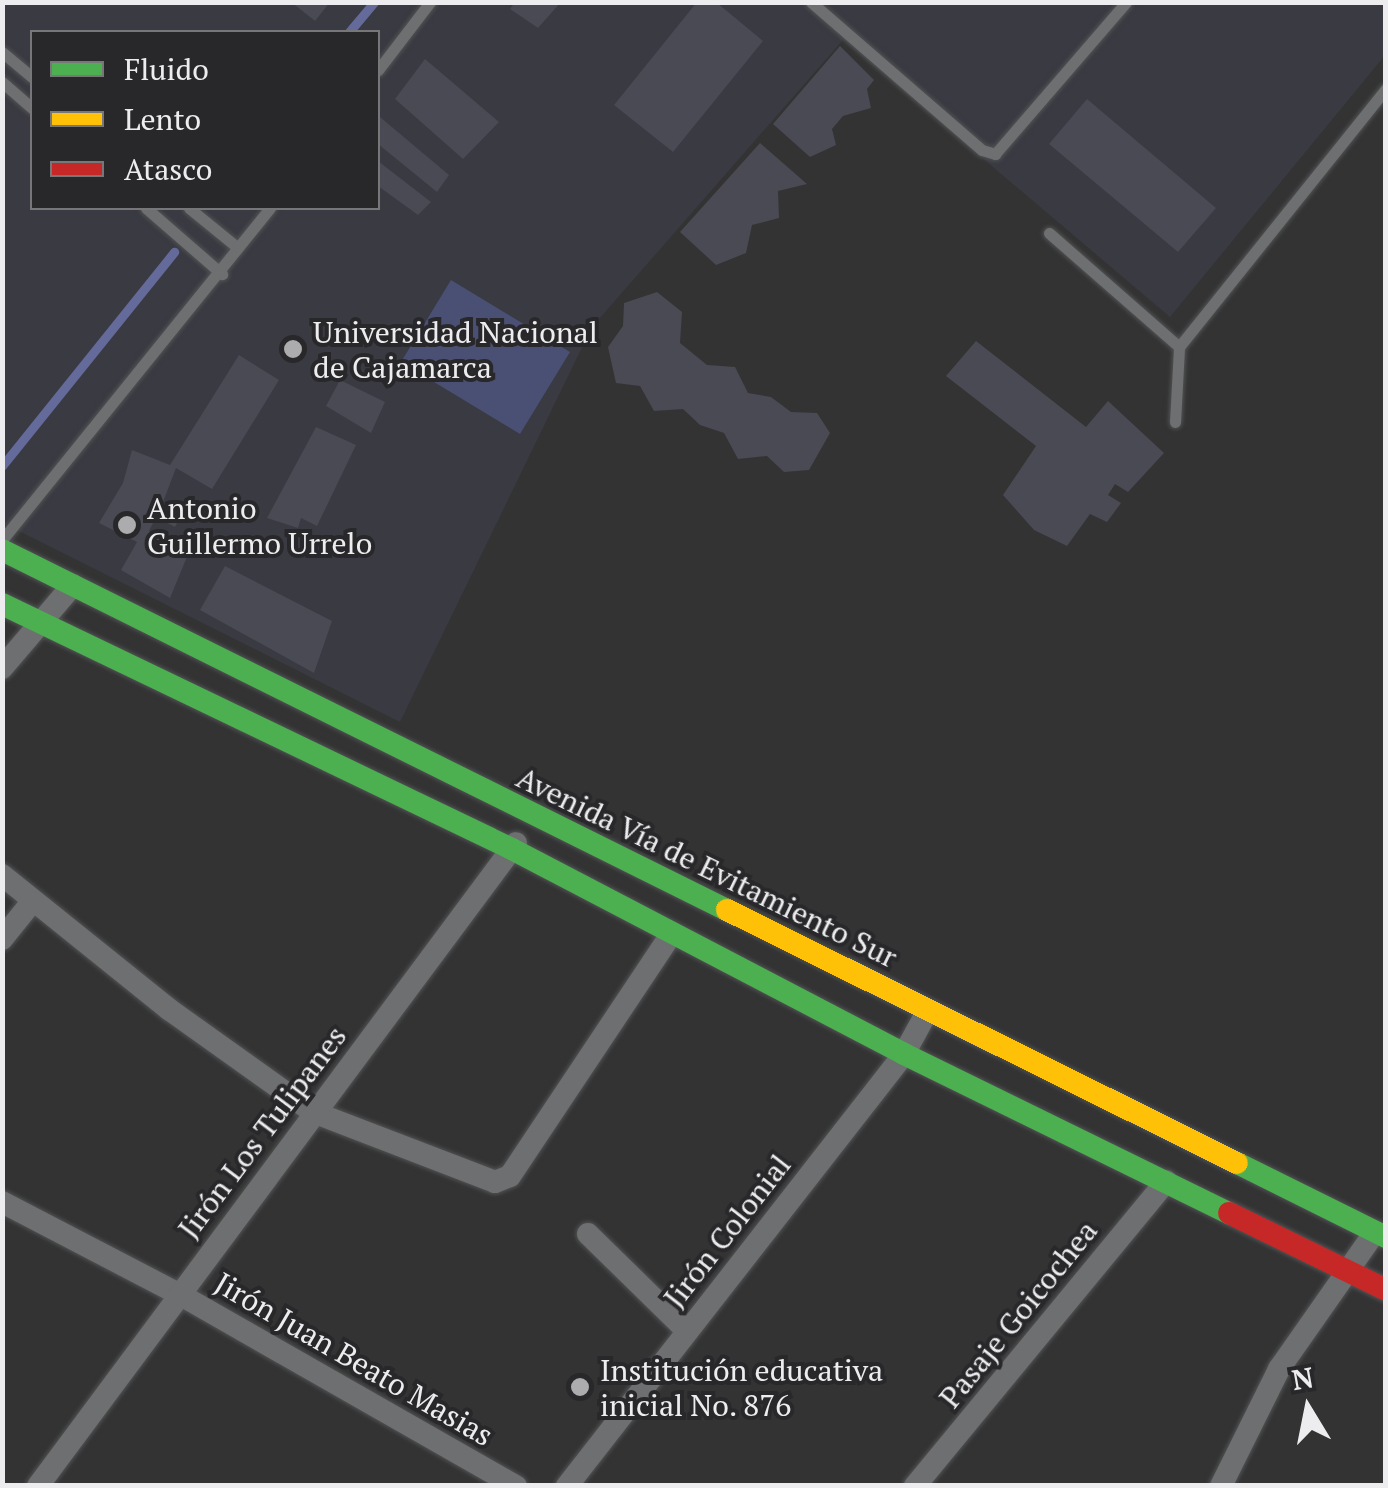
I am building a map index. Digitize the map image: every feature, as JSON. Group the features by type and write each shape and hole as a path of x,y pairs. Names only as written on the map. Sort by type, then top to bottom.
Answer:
{"highway":[{"name":"Avenida Vía de Evitamiento Sur","path":"2,550 1380,1235"},
{"path":"2,604 512,849 904,1054 1348,1272 1383,1282"}],"street":[{"path":"2,668 74,585"},
{"name":"Jirón Los Tulipanes","path":"38,1486 512,849 534,814"},
{"path":"2,875 32,902 313,1112 494,1182 510,1176 672,932"},
{"path":"2,939 32,902"},
{"name":"Jirón Colonial","path":"567,1486 904,1054 928,1010"},
{"name":"Pasaje Goicochea","path":"915,1486 1166,1181"},
{"name":"Jirón Juan Beato Masias","path":"2,1202 179,1294 516,1486"},
{"path":"588,1234 687,1332"},
{"path":"1220,1486 1279,1369 1348,1272 1380,1235"}],"lane":[{"path":"380,67 430,2"},
{"path":"811,2 982,150 995,154 1126,2"},
{"path":"2,52 30,75"},
{"path":"2,82 30,106"},
{"path":"1175,422 1179,347 1386,89"},
{"path":"148,210 222,274"},
{"path":"191,210 238,248"},
{"path":"2,540 222,274 268,210"},
{"path":"1049,233 1179,347"}],"shaded area":[{"name":"Universidad Nacional de Cajamarca","path":"1385,2 1386,54 1170,317 843,40 592,327 400,722 3,523 2,3"},
{"path":"451,280 570,352 520,434 401,362"}],"building":[{"path":"291,2 330,2 315,21"},
{"path":"515,2 561,2 538,28 510,9"},
{"path":"697,2 716,2 763,41 673,152 614,105"},
{"path":"840,46 874,80 867,89 871,108 843,116 832,129 836,145 810,157 773,124"},
{"path":"425,59 499,122 463,159 395,99"},
{"path":"1087,99 1216,208 1178,252 1049,144"},
{"path":"380,117 449,175 437,192 380,146"},
{"path":"760,143 807,184 778,191 779,218 752,225 746,253 716,265 680,232"},
{"path":"380,163 431,202 418,215 380,187"},
{"path":"657,292 682,312 680,343 707,365 735,367 748,393 771,397 791,412 817,413 830,433 809,470 784,472 767,456 738,459 724,433 700,425 683,409 654,411 640,386 616,383 608,347 623,326 624,303"},
{"path":"976,341 1086,427 1108,401 1164,453 1128,492 1115,484 1108,495 1121,503 1107,522 1090,514 1067,546 1034,530 1003,495 1036,446 946,376"},
{"path":"239,355 279,380 212,489 176,468 163,502 183,511 175,527 156,517 149,531 189,552 170,598 121,570 137,542 99,523 123,483 132,450 170,465"},
{"path":"340,380 385,402 371,433 326,406"},
{"name":"Antonio Guillermo Urrelo","path":"316,427 356,445 317,526 301,518 298,528 267,518"},
{"name":"Antonio Guillermo Urrelo","path":"225,566 332,621 314,673 200,610"}],"waterway":[{"path":"351,30 374,2"},
{"path":"2,466 174,252"}],"traffic: fast":[{"path":"2,550 727,910"},
{"path":"2,604 512,849 904,1054 1229,1213"},
{"path":"1237,1163 1386,1237"}],"traffic: slow":[{"path":"727,910 1237,1163"}],"traffic: jam":[{"path":"1229,1213 1386,1290"}],"place":[{"name":"Universidad Nacional de Cajamarca","path":"293,349"},
{"name":"Antonio Guillermo Urrelo","path":"127,525"},
{"name":"Institución educativa inicial No. 876","path":"580,1387"}]}
